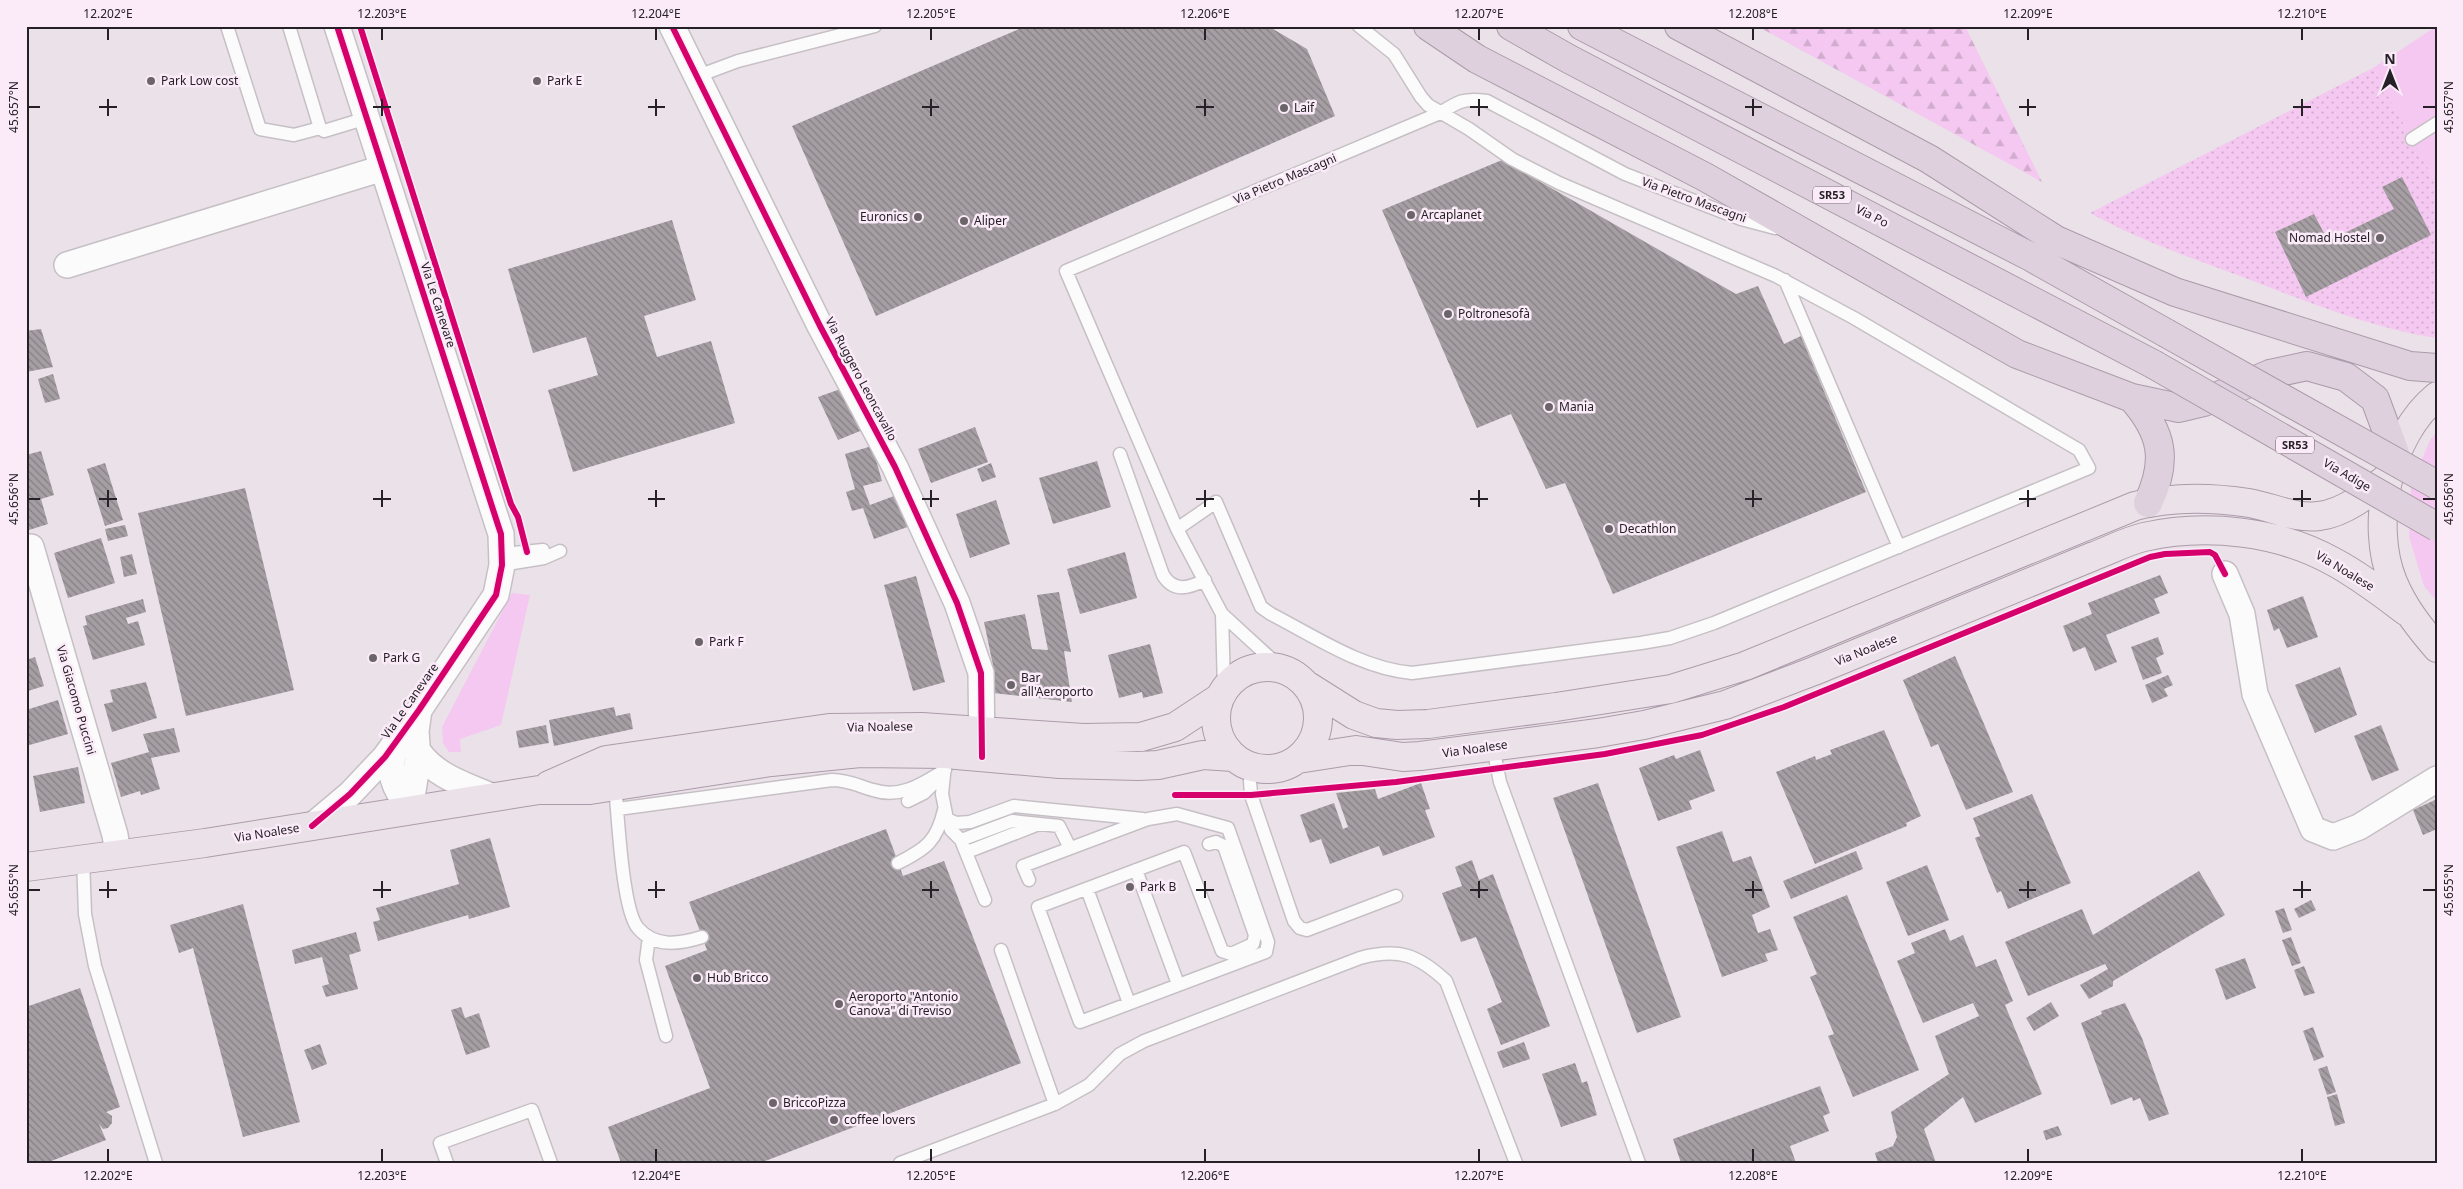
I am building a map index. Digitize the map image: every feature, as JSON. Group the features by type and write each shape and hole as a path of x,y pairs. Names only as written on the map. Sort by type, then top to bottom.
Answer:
{"highway":[{"path":"1428,26 1477,59 1705,177 1815,238 1988,339 2017,354 2132,398 2179,408 2204,402 2270,374 2307,366 2346,377 2375,399 2392,466"},
{"name":"Via Po","path":"1511,26 1568,59 2153,364"},
{"name":"SR53","path":"1582,26 2031,257 2437,485"},
{"path":"1679,26 1930,159 2056,240 2175,292 2410,366 2437,368"},
{"name":"Via Adige","path":"2153,364 2437,527"},
{"path":"2132,398 2146,413 2158,439 2160,452 2157,483 2148,503"}],"main road":[{"name":"Via Noalese","path":"2437,396 2412,425 2392,466 2383,512 2384,546 2392,580 2407,612 2437,648"},
{"name":"Via Noalese","path":"1308,686 1354,715 1376,723 1397,725 1428,724 1546,709 1671,689 1746,666 2148,503 2199,497 2249,503 2302,517 2321,516 2336,512 2364,497 2392,466"},
{"name":"Via Noalese","path":"1298,760 1344,751 1361,751 1404,758 1644,725 1725,705 1814,672 2094,556 2142,538 2160,534 2222,531 2284,542 2307,549 2334,562 2407,612"},
{"path":"1268,666 1281,668 1296,675 1308,686 1316,701 1319,717 1316,733 1309,748 1298,760 1285,766 1244,763 1223,745 1217,730 1215,714 1222,694 1233,679 1249,670 1268,666"},
{"name":"Via Noalese","path":"539,790 606,760 732,740 829,728 888,726 971,729 1083,738 1147,736 1175,727 1222,694"},
{"name":"Via Noalese","path":"26,867 118,853 205,843 539,790 590,790 616,797 834,755 876,752 945,762 982,757 1060,764 1138,766 1163,764 1203,755 1244,763"}],"street":[{"name":"Via Le Canevare","path":"312,826 407,747 419,710 496,595 502,560 498,525 337,26"},
{"name":"Via Ruggero Leoncavallo","path":"672,26 695,77 816,318 896,467 957,603 981,673 971,729 982,757"},
{"path":"67,265 383,168"},
{"name":"Via Giacomo Puccini","path":"31,547 116,834 118,853"},
{"path":"2225,574 2242,614 2254,694 2313,830 2333,837 2359,827 2437,779"},
{"name":"Via Le Canevare","path":"407,747 392,757 391,776 396,790 410,810"},
{"path":"407,747 446,777 493,797"}],"lane":[{"path":"227,26 260,129 294,135 320,128 324,130 367,118"},
{"path":"288,26 320,128"},
{"path":"695,77 738,60 875,26"},
{"path":"1177,529 1216,502 1260,606 1271,614 1370,665 1390,671 1412,673 1670,638 1714,623 2089,468 2079,450 1854,318 1785,280 1559,183 1512,159 1469,129 1440,113 1421,97 1394,54 1359,26"},
{"name":"Via Pietro Mascagni","path":"1281,668 1222,614 1177,529 1066,271 1440,113 1460,100 1487,101 1625,174 1740,219 1815,238"},
{"path":"2412,139 2437,123"},
{"path":"1785,280 1899,547"},
{"path":"1120,454 1163,575 1168,583 1178,588 1190,588 1205,580"},
{"name":"Via Pietro Mascagni","path":"1222,614 1222,694"},
{"path":"908,801 924,794 945,762 971,729"},
{"path":"1493,746 1500,782 1639,1163"},
{"path":"702,937 675,944 649,937 638,930 630,911 616,797 832,780 848,781 876,791 902,793 912,790 945,762"},
{"path":"945,762 942,794 946,813 951,830 964,846 985,900"},
{"path":"1244,763 1250,781 1253,804 1294,921 1300,928 1307,930 1396,896"},
{"path":"946,813 956,823 970,822 1014,806 1148,819"},
{"path":"898,863 917,854 936,835 946,813"},
{"path":"1029,880 1023,866 1148,819 1177,814 1228,828 1268,942 1268,948 1261,955 1178,984 1080,1022 1038,907 1184,852 1222,951 1231,954 1253,944 1255,935 1224,846 1216,842 1209,844"},
{"path":"964,846 1012,821 1059,826 1070,848"},
{"path":"83,858 85,914 95,966 156,1163"},
{"path":"1136,870 1178,984"},
{"path":"1087,888 1129,1003"},
{"path":"649,937 646,948 646,960 666,1036"},
{"path":"1001,950 1055,1104"},
{"path":"900,1163 1055,1104 1089,1085 1120,1054 1144,1041 1360,958 1376,954 1395,953 1414,956 1432,968 1446,981 1516,1163"},
{"path":"447,1163 440,1143 532,1110 551,1163"}],"green space":[{"path":"1757,26 1965,26 2042,182"},
{"path":"2437,26 2437,185 2373,68"},
{"path":"2373,68 2437,185 2437,338 2389,328 2318,306 2168,249 2090,213"},
{"path":"2437,432 2437,602 2424,586 2409,537 2411,486 2430,440"},
{"path":"512,593 530,595 501,725 460,739 461,752 449,752 443,743 442,727"}],"building":[{"name":"Aliper","path":"1026,26 1268,26 1307,49 1335,116 876,316 792,126"},
{"path":"1502,160 1736,294 1758,286 1784,344 1801,336 1866,492 1613,594 1565,483 1546,489 1511,414 1477,428 1382,210"},
{"name":"Nomad Hostel","path":"2402,177 2431,235 2306,297 2275,232 2314,214 2328,241 2394,209 2382,187"},
{"path":"672,220 696,300 644,316 657,357 711,341 735,423 573,472 548,390 598,375 586,337 533,353 508,269"},
{"path":"41,329 53,367 26,372 26,331"},
{"path":"53,374 60,399 45,403 38,379"},
{"path":"846,387 865,429 838,440 818,397"},
{"path":"975,427 988,462 931,483 918,449"},
{"path":"872,446 882,481 863,486 870,505 902,493 913,525 874,539 863,508 852,511 846,492 855,489 845,454"},
{"path":"41,451 54,495 41,499 48,524 26,531 26,455"},
{"path":"1097,461 1111,507 1053,524 1039,478"},
{"path":"105,463 123,520 105,526 87,469"},
{"path":"991,463 996,477 982,482 977,469"},
{"path":"245,488 294,690 186,716 138,513"},
{"path":"996,500 1010,544 970,558 956,514"},
{"path":"125,525 128,536 108,541 105,529"},
{"path":"101,538 115,583 68,598 54,553"},
{"path":"1125,552 1137,598 1080,614 1067,569"},
{"path":"132,554 137,574 124,577 120,557"},
{"path":"2160,575 2168,593 2154,599 2160,613 2106,635 2117,662 2095,671 2085,647 2073,652 2063,626 2092,614 2088,603"},
{"path":"916,576 945,682 913,691 884,585"},
{"path":"1059,592 1071,652 1064,651 1072,702 993,693 995,675 984,622 1025,614 1032,649 1048,650 1037,595"},
{"path":"2303,596 2318,637 2287,648 2279,628 2274,631 2267,610"},
{"path":"143,599 146,612 126,618 128,624 138,621 145,645 93,660 83,626 87,625 85,616"},
{"path":"2158,637 2164,654 2156,658 2162,673 2143,680 2131,647"},
{"path":"1150,644 1163,693 1143,698 1142,692 1119,698 1108,655"},
{"path":"1955,656 2013,792 1966,810 1938,744 1931,747 1903,680"},
{"path":"35,657 44,686 28,691 26,660"},
{"path":"2340,667 2357,715 2315,733 2295,685"},
{"path":"2168,675 2173,685 2164,689 2168,696 2152,703 2145,685"},
{"path":"146,682 157,718 112,732 104,704 113,702 110,690"},
{"path":"58,700 68,734 26,746 26,710"},
{"path":"614,707 616,716 630,713 633,729 554,746 549,720"},
{"path":"546,725 549,743 519,748 516,731"},
{"path":"2381,725 2399,770 2372,781 2354,736"},
{"path":"174,728 180,752 151,758 160,789 141,795 140,791 121,797 111,763 149,752 143,734"},
{"path":"1884,730 1921,816 1906,823 1907,826 1815,864 1776,772 1815,756 1816,760 1832,754 1830,750"},
{"path":"1700,750 1715,791 1689,801 1692,809 1658,821 1639,768 1674,755 1676,759"},
{"path":"78,767 85,803 40,812 33,776"},
{"path":"1421,783 1430,809 1425,810 1435,837 1383,856 1379,846 1330,864 1321,839 1310,843 1300,815 1334,803 1343,829 1348,827 1336,793 1375,789 1378,799"},
{"path":"1598,783 1681,1017 1637,1033 1553,798"},
{"path":"2032,794 2071,883 2008,909 2001,891 1997,893 1975,838 1980,836 1973,818"},
{"path":"2437,799 2437,829 2423,835 2413,810"},
{"name":"Aeroporto \"Antonio Canova\" di Treviso","path":"886,829 903,876 944,861 1021,1063 760,1163 621,1163 608,1127 710,1088 665,966 707,950 689,902"},
{"path":"1722,831 1733,862 1751,856 1770,907 1752,915 1758,933 1770,929 1778,950 1765,954 1768,961 1722,977 1676,847"},
{"path":"490,838 510,907 469,919 468,915 378,941 373,922 380,920 376,908 459,884 450,850"},
{"path":"1856,851 1863,869 1791,899 1783,881"},
{"path":"1472,860 1479,880 1493,874 1550,1026 1501,1045 1487,1009 1502,1002 1476,937 1461,942 1442,893 1462,886 1455,867"},
{"path":"1927,865 1949,920 1908,936 1886,882"},
{"path":"2199,871 2225,915 2113,981 2113,986 2089,999 2080,985 2108,969 2105,964 2028,996 2005,942 2082,909 2093,935"},
{"path":"1847,895 1919,1070 1853,1097 1828,1036 1834,1034 1810,977 1817,974 1793,917"},
{"path":"2311,900 2316,910 2299,918 2294,909"},
{"path":"243,904 300,1122 243,1137 193,948 179,953 170,925"},
{"path":"2284,908 2292,930 2283,933 2275,911"},
{"path":"1945,929 1950,941 1963,935 1976,967 1996,959 2013,1001 2005,1005 2042,1094 1975,1123 1963,1097 1924,1129 1936,1163 1878,1163 1875,1153 1893,1146 1897,1137 1891,1112 1949,1074 1935,1036 1979,1016 1973,1003 1923,1023 1897,961 1915,953 1911,943"},
{"path":"356,932 361,951 349,955 358,989 326,997 322,986 329,984 322,957 295,964 292,950"},
{"path":"2291,937 2301,963 2292,966 2282,940"},
{"path":"2245,958 2256,988 2226,1000 2215,969"},
{"path":"2304,966 2315,993 2304,996 2294,970"},
{"path":"80,988 120,1107 106,1112 112,1116 112,1123 108,1128 103,1129 99,1124 106,1140 46,1163 26,1163 26,1007"},
{"path":"2051,1002 2059,1016 2034,1031 2026,1018"},
{"path":"2125,1003 2142,1038 2169,1114 2149,1121 2140,1098 2133,1101 2132,1097 2111,1105 2081,1023 2102,1014 2101,1011"},
{"path":"461,1007 465,1018 479,1013 490,1047 466,1055 451,1010"},
{"path":"2313,1027 2324,1057 2314,1061 2303,1031"},
{"path":"1524,1042 1530,1059 1503,1068 1497,1052"},
{"path":"320,1044 327,1064 312,1070 304,1050"},
{"path":"1575,1063 1582,1083 1587,1081 1597,1115 1561,1127 1542,1074"},
{"path":"2327,1066 2336,1092 2327,1095 2318,1069"},
{"path":"1820,1086 1830,1113 1823,1116 1829,1131 1790,1146 1796,1163 1681,1163 1673,1139"},
{"path":"2337,1094 2345,1123 2335,1126 2327,1097"},
{"path":"2058,1126 2062,1135 2046,1140 2043,1131"}],"cycle path":[{"path":"312,826 350,794 385,757 496,595 502,565 501,534 337,26"},
{"path":"360,26 511,504 518,517 527,552"},
{"path":"672,26 820,326 895,467 957,603 981,673 982,757"},
{"path":"1175,795 1251,795 1396,782 1605,754 1702,735 1784,707 2150,557 2165,554 2210,552 2215,555 2225,574"}],"place":[{"name":"Park Low cost","path":"151,81"},
{"name":"Park E","path":"537,81"},
{"name":"Laif","path":"1284,108"},
{"name":"Arcaplanet","path":"1411,215"},
{"name":"Euronics","path":"918,217"},
{"name":"Aliper","path":"964,221"},
{"name":"Nomad Hostel","path":"2380,238"},
{"name":"Poltronesofà","path":"1448,314"},
{"name":"Mania","path":"1549,407"},
{"name":"Decathlon","path":"1609,529"},
{"name":"Park F","path":"699,642"},
{"name":"Park G","path":"373,658"},
{"name":"Bar all'Aeroporto","path":"1011,685"},
{"name":"Park B","path":"1130,887"},
{"name":"Hub Bricco","path":"697,978"},
{"name":"Aeroporto \"Antonio Canova\" di Treviso","path":"839,1004"},
{"name":"BriccoPizza","path":"773,1103"},
{"name":"coffee lovers","path":"834,1120"}]}
